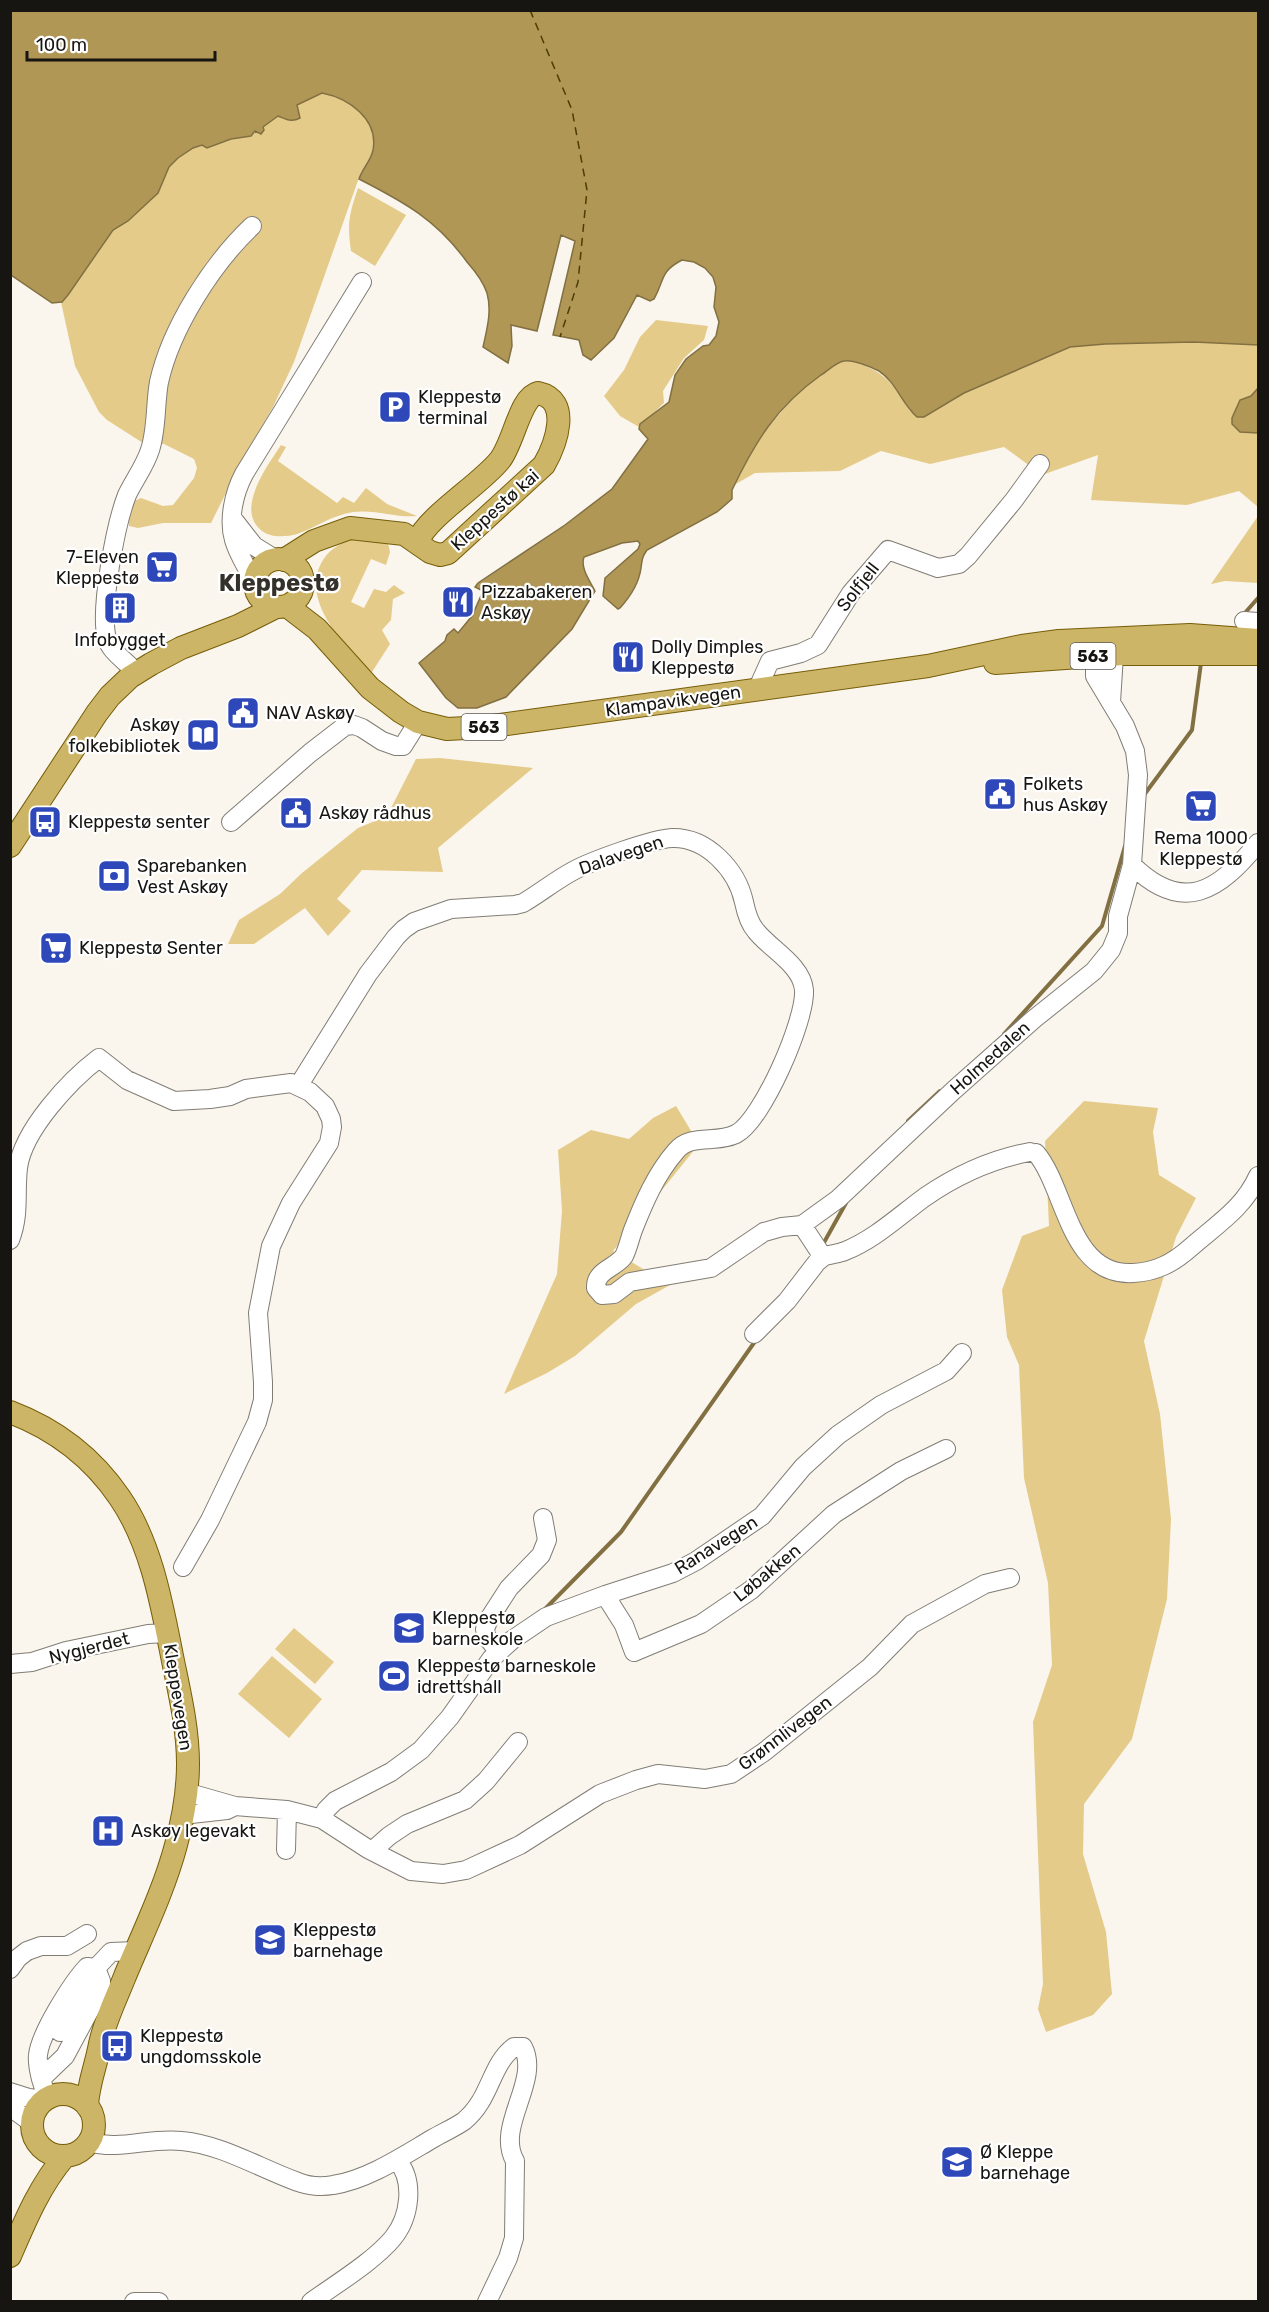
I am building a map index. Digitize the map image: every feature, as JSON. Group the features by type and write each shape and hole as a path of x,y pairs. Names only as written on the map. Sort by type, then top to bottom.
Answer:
{"main road":[{"name":"Kleppestø kai","path":"280,559 329,534 350,528 405,534 430,552 440,555 448,553 540,470 551,450 560,415 553,400 538,393 529,397 523,406 514,435 502,457 430,525 417,542"},
{"name":"Kleppestø kai","path":"303,580 307,564 323,546 336,537 362,530"},
{"path":"207,638 238,613 256,586 261,567 280,559"},
{"name":"563","path":"280,559 296,566 303,580"},
{"path":"10,846 110,696 136,673 181,648 238,626 300,595 303,580"},
{"name":"Klampavikvegen","path":"303,580 312,602 350,663"},
{"name":"563","path":"256,586 263,601 281,606"},
{"name":"Klampavikvegen","path":"281,606 317,629 382,699 418,722 447,729 485,727 928,666 1104,650 1215,635 1258,640"},
{"name":"Klampavikvegen","path":"1104,650 1258,654"},
{"name":"Kleppevegen","path":"10,1412 39,1425 70,1445 98,1470 121,1499 146,1550 168,1633 186,1732 188,1764 186,1792 167,1875 102,2032 89,2084 87,2106"},
{"name":"Kleppevegen","path":"48,2093 74,2079 102,2032"},
{"path":"48,2093 75,2096 87,2106 93,2124 88,2142 81,2150 65,2156 52,2154 41,2147 34,2138 32,2123 35,2111 48,2093"},
{"path":"27,2214 41,2147"},
{"path":"10,2256 27,2214 49,2177 65,2156"}],"street":[{"path":"136,673 110,647 105,628 111,559 116,534 127,496 150,449 159,382 165,360 201,291 234,243 252,226"},
{"path":"256,586 235,543 234,498 244,474 362,282"},
{"name":"Solfjell","path":"761,681 770,661 801,653 818,645 851,593 888,550 938,568 963,562 1040,464"},
{"path":"233,519 254,546 280,559"},
{"name":"Holmedalen","path":"655,1181 644,1203 625,1255 596,1281 596,1288 602,1295 616,1293 630,1282 711,1268 764,1233 782,1227 802,1225 838,1199 954,1090 1034,1019 1094,971 1106,957 1115,942 1118,916 1132,865 1138,775 1132,743 1120,716 1095,676 1104,650"},
{"path":"231,822 310,753 345,726 354,725 382,741 403,746 418,722"},
{"name":"Dalavegen","path":"300,1086 368,974 396,937 414,922 451,909 523,903 578,868 655,841 682,838 705,847 726,865 739,887 754,930 798,974 804,991 801,1012 788,1049 754,1118 742,1130 730,1136 693,1140 682,1145 655,1181"},
{"path":"1132,865 1167,890 1197,893 1216,883 1237,867 1258,843"},
{"path":"10,1240 18,1215 18,1168 27,1143 51,1104 80,1072 99,1058 127,1080 174,1101 210,1099 274,1084 291,1083 310,1092 325,1106 331,1119 331,1136 321,1158 291,1203 271,1246 258,1314 263,1400 257,1422 210,1520 183,1567"},
{"path":"754,1334 787,1301 823,1257 854,1247 926,1197 968,1172 1009,1156 1033,1152 1054,1186 1073,1231 1084,1248 1106,1266 1126,1274 1154,1270 1177,1258 1237,1208 1253,1187 1258,1176"},
{"path":"802,1225 823,1257"},
{"name":"Ranavegen","path":"322,1819 326,1810 335,1801 391,1772 421,1750 450,1717 474,1680 498,1651 546,1617 672,1573 696,1561 762,1516 803,1467 838,1435 888,1401 946,1371 962,1353"},
{"name":"Løbakken","path":"605,1595 624,1625 634,1652 695,1628 751,1590 834,1514 901,1471 946,1449"},
{"path":"498,1651 486,1636 485,1629 509,1588 542,1555 547,1540 543,1518"},
{"name":"Grønnlivegen","path":"186,1792 236,1806 287,1810 322,1819 372,1851 411,1871 443,1874 466,1870 520,1845 600,1794 636,1780 658,1774 705,1779 731,1774 764,1752 870,1667 912,1624 985,1584 1010,1578"},
{"name":"Nygjerdet","path":"10,1664 32,1662 84,1647 139,1635 168,1633"},
{"path":"372,1851 407,1824 465,1800 486,1781 518,1742"},
{"name":"Grønnlivegen","path":"182,1815 227,1810 236,1806"},
{"path":"286,1850 287,1810"},
{"path":"10,1969 27,1951 41,1946 67,1946 87,1934"},
{"path":"96,1968 111,1952 136,1951"},
{"path":"48,2093 38,2055 40,2043 77,1978 87,1967 96,1968"},
{"path":"48,2093 101,1989 101,1981 96,1968"},
{"path":"88,2142 120,2147 183,2141 215,2147 300,2183 320,2186 344,2183 397,2160 464,2121 483,2100 505,2055 514,2046 520,2046 524,2048 526,2070 509,2134 515,2161 514,2238 508,2258 487,2301"},
{"path":"10,2092 29,2098 48,2093"},
{"path":"10,2108 32,2123"},
{"path":"311,2301 381,2250 393,2237 401,2223 408,2195 407,2178 397,2160"},
{"path":"134,2301 159,2301"}],"shaded area":[{"path":"10,11 1258,11 1258,345 1194,342 1070,347 964,393 924,417 917,417 912,412 890,381 879,371 852,361 838,363 805,387 768,426 732,490 732,499 717,512 647,550 642,559 636,584 620,608 618,609 603,596 605,578 638,549 640,544 638,541 622,543 584,557 584,570 595,591 572,629 506,697 477,708 458,708 446,698 419,663 445,641 447,635 454,629 458,633 472,616 483,591 475,587 478,583 565,525 612,489 648,439 639,429 640,424 669,402 675,375 686,359 703,346 709,345 716,336 719,322 714,307 716,287 713,277 705,268 694,262 682,260 669,268 654,299 650,301 637,295 614,338 591,360 583,355 579,340 553,335 575,241 561,235 537,331 511,325 512,346 508,363 483,347 489,306 487,293 479,276 456,247 432,223 405,204 359,179 373,150 374,139 371,129 360,112 351,105 322,93 297,105 300,118 289,120 278,116 263,127 261,134 255,131 251,136 231,139 207,148 202,145 178,158 169,167 158,193 128,221 113,230 68,295 62,302 52,303 11,275"},
{"path":"322,93 349,103 360,111 368,121 373,145 370,158 361,172 294,362 273,407 242,461 211,523 163,523 138,528 129,526 128,515 132,502 141,498 163,506 173,505 194,478 197,468 194,459 164,444 143,443 107,420 99,412 75,366 61,302 113,230 128,221 158,193 169,167 178,158 202,145 207,148 231,139 250,136 278,116 290,121 297,105"},
{"path":"358,188 406,215 375,266 351,251 350,219"},
{"path":"656,320 708,326 704,340 684,358 663,391 664,403 639,427 620,416 604,396 624,370 640,337"},
{"path":"1194,342 1258,345 1258,388 1251,396 1240,400 1258,433 1258,507 1239,491 1187,505 1091,500 1098,455 1042,475 1004,447 930,464 881,451 840,471 755,473 734,485 755,443 798,392 839,362 854,362 879,373 896,389 910,411 949,403 964,393 1070,347"},
{"path":"1258,388 1258,433 1240,432 1232,424 1232,418 1240,400 1251,396"},
{"path":"281,445 286,447 278,461 337,503 343,497 354,503 366,488 387,504 417,516 353,512 288,536 270,535 262,531 254,522 251,512 252,500 262,475"},
{"path":"1258,516 1258,583 1225,581 1211,584"},
{"path":"357,538 388,543 390,552 386,565 371,559 351,602 364,608 374,589 386,592 394,585 405,593 393,599 391,620 382,630 390,644 372,672 368,674 328,621 320,606 316,591 317,575 326,555 347,541"},
{"path":"440,758 533,768 438,848 443,872 362,870 337,899 351,911 328,936 305,908 254,944 228,944 239,920 280,894 302,873 358,828 387,816 416,759"},
{"path":"1084,1101 1158,1108 1153,1132 1159,1175 1196,1198 1176,1237 1144,1341 1160,1414 1171,1519 1167,1599 1132,1739 1084,1804 1083,1854 1106,1932 1112,1994 1093,2015 1046,2032 1038,2009 1043,1984 1033,1722 1052,1665 1048,1583 1024,1478 1019,1365 1007,1337 1002,1290 1022,1236 1049,1226 1045,1141"},
{"path":"676,1106 699,1144 613,1251 670,1285 636,1304 575,1356 504,1394 557,1274 562,1211 558,1150 591,1130 629,1139 653,1118"},
{"path":"294,1628 334,1662 315,1684 275,1649"},
{"path":"272,1656 322,1699 289,1738 238,1694"}],"waterway":[{"path":"1244,614 1258,598"},
{"path":"1144,795 1192,730 1201,663"},
{"path":"1004,1034 1102,926 1125,846"},
{"path":"908,1121 940,1091"},
{"path":"822,1246 846,1203"},
{"path":"544,1610 621,1532 756,1340"}],"ferry route":[{"path":"530,10 572,110 587,190 578,282 560,337"}],"place":[{"name":"Kleppestø terminal","path":"395,407"},
{"name":"7-Eleven Kleppestø","path":"162,567"},
{"name":"Pizzabakeren Askøy","path":"458,602"},
{"name":"Infobygget","path":"120,608"},
{"name":"Dolly Dimples Kleppestø","path":"628,657"},
{"name":"NAV Askøy","path":"243,713"},
{"name":"Askøy folkebibliotek","path":"203,735"},
{"name":"Folkets hus Askøy","path":"1000,794"},
{"name":"Rema 1000 Kleppestø","path":"1201,806"},
{"name":"Askøy rådhus","path":"296,813"},
{"name":"Kleppestø senter","path":"45,822"},
{"name":"Sparebanken Vest Askøy","path":"114,876"},
{"name":"Kleppestø Senter","path":"56,948"},
{"name":"Kleppestø barneskole","path":"409,1628"},
{"name":"Kleppestø barneskole idrettshall","path":"394,1676"},
{"name":"Askøy legevakt","path":"108,1831"},
{"name":"Kleppestø barnehage","path":"270,1940"},
{"name":"Kleppestø ungdomsskole","path":"117,2046"},
{"name":"Ø Kleppe barnehage","path":"957,2162"}],"district":[{"name":"Kleppestø","path":"279,583"}]}
